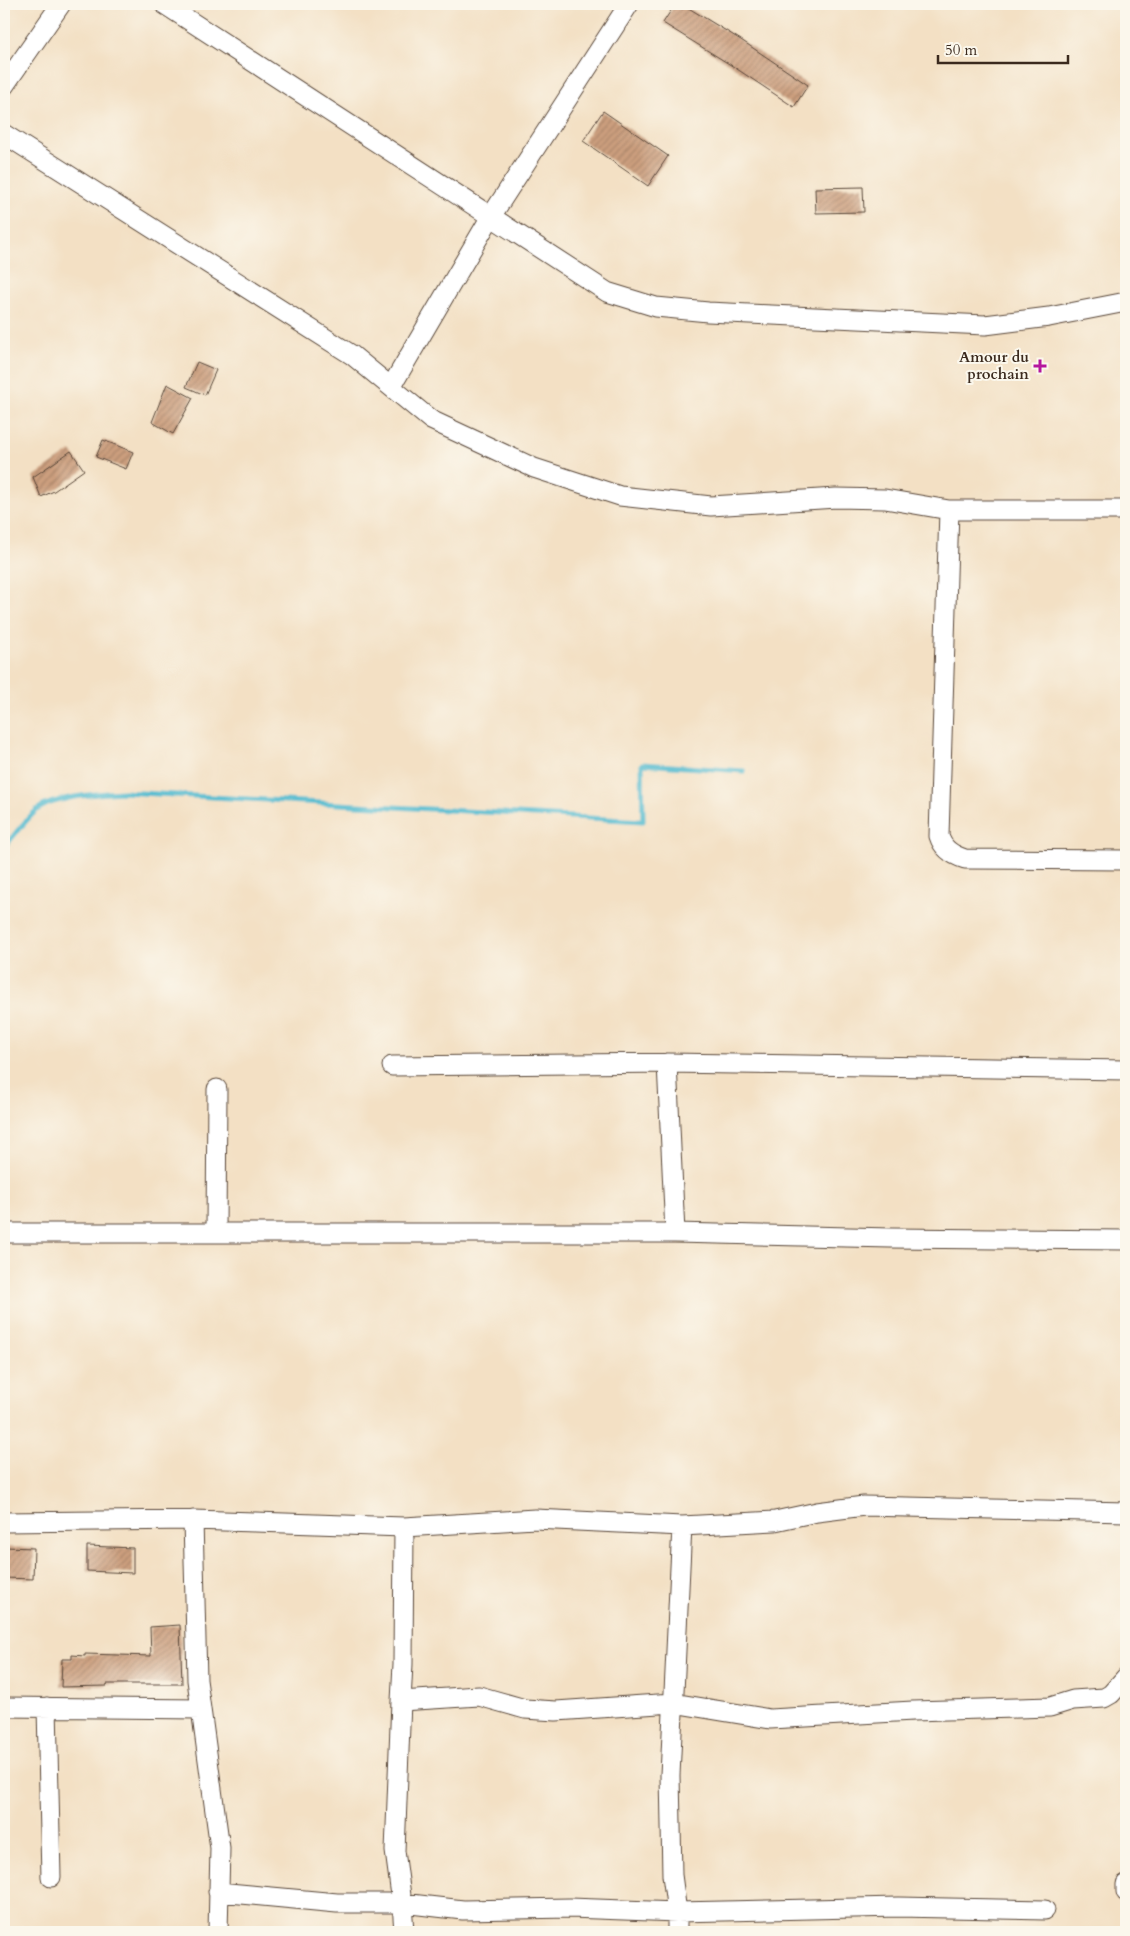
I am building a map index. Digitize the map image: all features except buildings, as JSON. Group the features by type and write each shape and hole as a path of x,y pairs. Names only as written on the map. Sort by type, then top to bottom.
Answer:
{"street":[{"path":"4,86 61,4"},
{"path":"164,4 490,218 607,292 656,307 708,312 985,325 1049,317 1126,302"},
{"path":"391,387 490,218 623,6"},
{"path":"4,134 352,355 431,420 534,468 620,496 711,506 827,498 885,499 949,510 1126,510"},
{"path":"949,510 938,836 941,844 948,851 965,859 1126,860"},
{"path":"668,1063 675,1232"},
{"path":"392,1066 668,1063 1126,1070"},
{"path":"216,1232 217,1089"},
{"path":"4,1233 675,1232 891,1238 1126,1240"},
{"path":"4,1522 193,1520 404,1526 535,1519 682,1526 775,1521 818,1512 864,1506 1126,1512"},
{"path":"193,1520 197,1680 220,1848 218,1932"},
{"path":"404,1526 403,1664 395,1851 404,1932"},
{"path":"677,1932 677,1912 672,1875 670,1775 682,1526"},
{"path":"400,1701 479,1696 525,1709 556,1711 673,1703 770,1719 913,1711 1050,1707 1073,1700 1104,1698 1111,1694 1126,1677"},
{"path":"4,1707 201,1709"},
{"path":"47,1707 51,1877"},
{"path":"1126,1884 1126,1892"},
{"path":"218,1892 337,1903 402,1903 463,1910 570,1908 677,1912 861,1907 1046,1910"}],"waterway":[{"path":"4,847 28,818 44,806 78,796 103,793 123,792 643,821 642,764 744,771"}],"place":[{"name":"Amour du prochain","path":"1040,366"}]}
